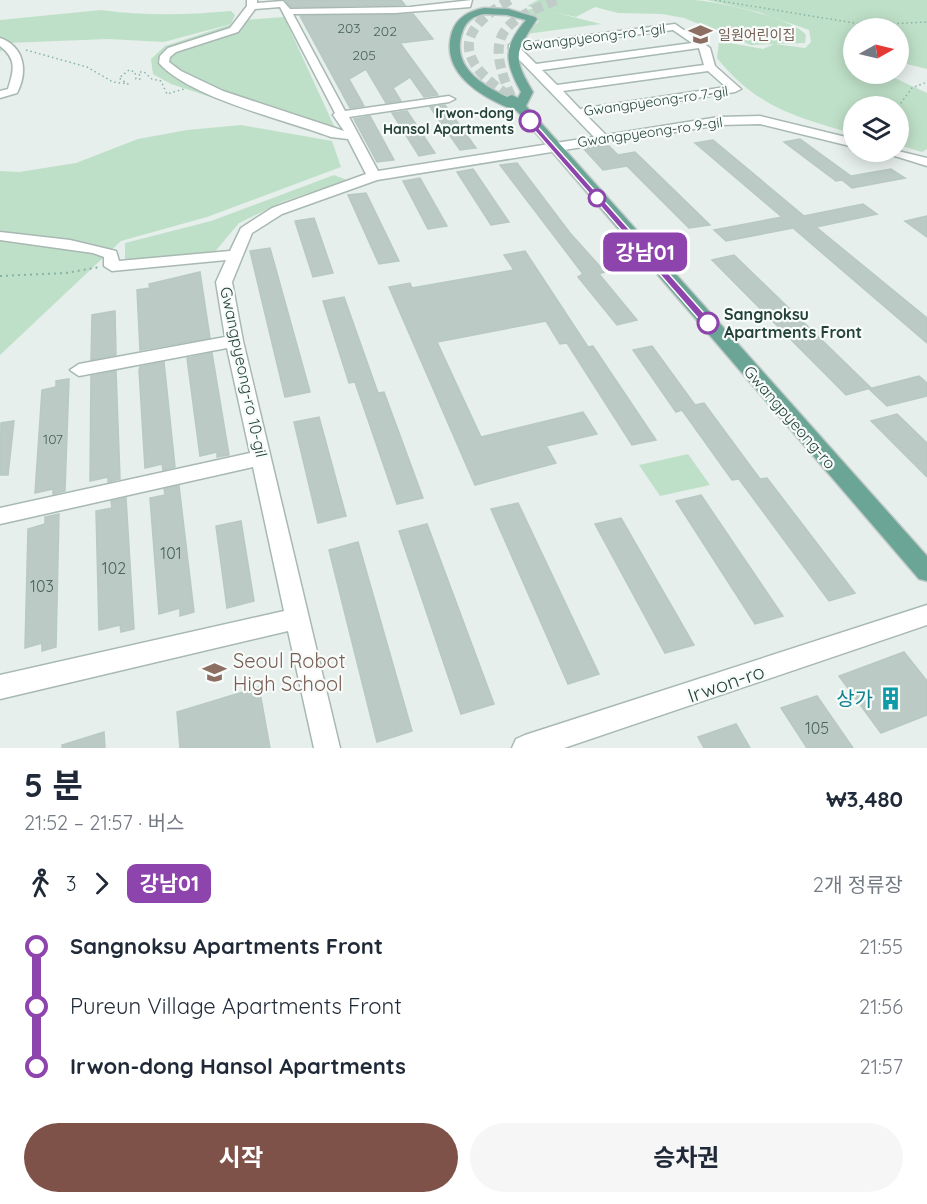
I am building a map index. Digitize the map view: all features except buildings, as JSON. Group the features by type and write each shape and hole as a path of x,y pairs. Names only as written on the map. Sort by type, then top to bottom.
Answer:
{"main road":[{"path":"500,11 532,20 521,32 513,47 512,60 527,92 515,103 479,88 458,65 454,43 460,24 468,14 500,11"},
{"name":"Gwangpyeong-ro","path":"515,103 927,572"}],"street":[{"path":"287,12 439,8 467,5 467,0"},
{"path":"351,136 335,134 174,74 164,63 165,56 172,50 234,30 252,3 281,3 339,115 374,176"},
{"name":"Gwangpyeong-ro 1-gil","path":"532,68 513,47 675,27 701,45"},
{"path":"589,38 691,125"},
{"path":"0,41 14,52 21,63 19,80 13,92 0,95"},
{"path":"532,68 701,45 706,50 710,67 649,89 553,89"},
{"name":"Gwangpyeong-ro 7-gil","path":"576,113 649,89 735,89 710,67"},
{"path":"532,68 603,139"},
{"path":"339,115 449,99"},
{"name":"Gwangpyeong-ro 9-gil","path":"552,147 718,121 760,120 843,140"},
{"name":"Gwangpyeong-ro 10-gil","path":"327,748 234,341 224,282 246,231 277,211 374,176 552,147"},
{"path":"909,157 927,162"},
{"path":"0,236 91,247 111,254 112,266 236,255"},
{"path":"79,369 234,341"},
{"path":"0,516 262,459"},
{"name":"Irwon-ro","path":"525,748 927,615"},
{"path":"0,687 298,618"}],"path":[{"path":"715,0 866,24 927,22"},
{"path":"14,52 39,51 66,63 89,68 108,80 125,85 128,84 119,78 129,70 135,72 136,79 140,79 139,72 144,72 152,79 161,81 167,94 170,95 186,89 196,96 198,95 194,87 200,84"},
{"path":"904,96 914,85 927,82"},
{"path":"0,276 66,273 112,266"}],"green space":[{"path":"538,0 694,0 753,12 786,22 806,35 805,43 775,44 805,48 811,42 809,30 758,12 707,0 927,0 927,69 909,64 909,18 843,18 843,84 908,84 927,93 927,149 922,152 909,148 909,96 843,96 843,130 813,122 762,99 746,88 717,58 719,41 763,49 774,44 751,45 684,18 662,14 618,13 595,7 576,17 553,12 601,24 526,34 539,21 524,11 534,8 527,6"},
{"path":"101,10 166,14 231,11 235,15 231,24 164,42 108,39 8,43 0,52 0,20"},
{"path":"284,17 340,139 171,84 153,74 151,59 165,46 244,20"},
{"path":"241,125 332,141 341,167 207,217 121,241 0,355 0,171 19,172 76,163 138,139 187,130"},
{"path":"334,175 347,180 282,202 239,223 213,254 125,262 125,243 211,221"},
{"path":"688,454 710,485 660,496 639,465"}],"tunnel":[{"path":"510,0 477,25 470,37 469,49 473,61 482,73 512,98"},
{"path":"511,97 499,59 502,35 521,17 556,0"}],"bus line":[{"name":"강남01","path":"530,121 708,323"}],"place":[{"name":"일원어린이집","path":"700,35"},
{"name":"Irwon-dong Hansol Apartments","path":"530,121"},
{"name":"Sangnoksu Apartments Front","path":"708,323"},
{"name":"Seoul Robot High School","path":"215,672"},
{"name":"상가","path":"891,698"}]}
